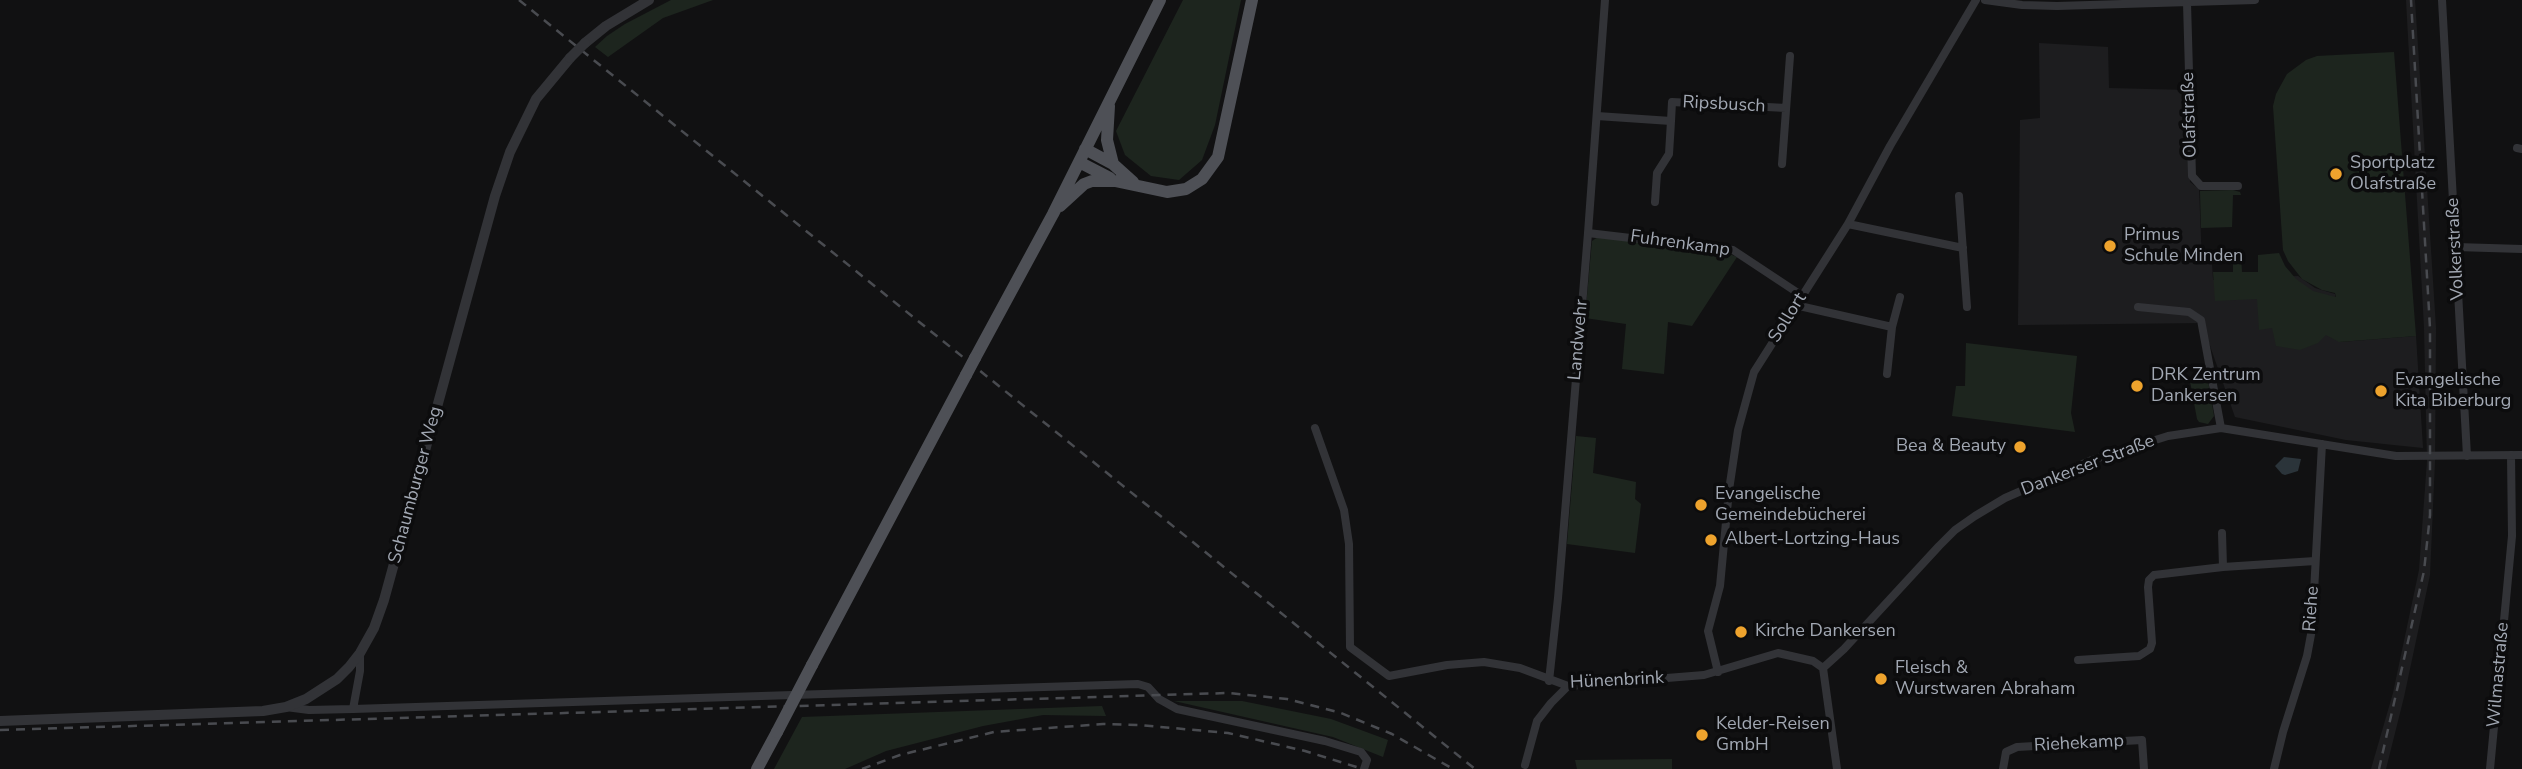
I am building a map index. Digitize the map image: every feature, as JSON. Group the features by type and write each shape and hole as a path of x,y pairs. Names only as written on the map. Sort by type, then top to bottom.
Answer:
{"main road":[{"path":"757,769 1053,214 1160,0"},
{"path":"1053,214 1084,184 1102,179 1167,192 1186,189 1202,179 1218,157 1252,0"},
{"path":"1109,102 1107,140 1113,164"},
{"path":"1086,149 1113,164 1125,177 1139,186"},
{"path":"1079,162 1115,181"}],"street":[{"name":"Schaumburger Weg","path":"0,721 231,714 286,706 306,699 337,679 360,653 374,628 384,600 495,196 510,152 536,99 570,58 606,26 649,0"},
{"name":"Landwehr","path":"1549,681 1558,598 1605,0"},
{"name":"Sollort","path":"1718,672 1709,631 1720,586 1738,430 1754,372 1848,223 1976,0"},
{"path":"1987,0 2022,5 2255,0"},
{"name":"Volkerstraße","path":"2442,0 2467,456"},
{"name":"Olafstraße","path":"2193,2 2192,176 2202,186 2238,186"},
{"path":"1782,164 1790,56"},
{"name":"Ripsbusch","path":"1597,116 1671,121 1672,102 1786,108"},
{"path":"1655,202 1657,173 1669,154 1671,121"},
{"path":"1959,196 1967,307"},
{"path":"1848,223 1963,248"},
{"name":"Fuhrenkamp","path":"1588,233 1733,250 1801,295"},
{"path":"2456,247 2522,249"},
{"path":"1887,374 1892,327 1900,298"},
{"path":"1795,305 1892,327"},
{"path":"2138,307 2189,312 2201,320 2221,428"},
{"name":"Hünenbrink","path":"1315,428 1344,510 1349,544 1350,647 1389,676 1447,665 1484,662 1520,668 1568,686 1679,678 1718,672 1778,653 1813,661 1823,668"},
{"name":"Dankerser Straße","path":"1823,668 1853,640 1939,546 1975,516 2005,498 2092,460 2168,436 2221,428 2396,456 2522,455"},
{"name":"Riehe","path":"2274,769 2307,656 2312,629 2322,444"},
{"name":"Wilmastraße","path":"2490,769 2512,536 2511,455"},
{"path":"2222,533 2223,567"},
{"path":"2078,660 2138,656 2146,653 2152,643 2149,580 2154,575 2315,561"},
{"path":"353,709 360,671 360,653"},
{"path":"1823,668 1837,769"},
{"path":"286,706 309,710 353,709 1138,684 1148,687 1158,699 1177,709 1325,741 1361,752 1367,760 1364,769"},
{"path":"1525,765 1537,721 1568,686"},
{"name":"Riehekamp","path":"2003,769 2006,752 2017,747 2142,740 2144,769"}],"shaded area":[{"path":"671,0 713,0 663,18 608,57 595,47 625,24"},
{"path":"1183,0 1241,0 1215,125 1202,160 1179,180 1151,176 1125,155 1116,131"},
{"path":"2406,0 2415,0 2436,328 2435,461 2430,575 2386,769 2371,769 2393,693 2419,570 2427,461 2424,327"},
{"name":"Primus Schule Minden","path":"2039,43 2108,47 2109,88 2187,90 2190,182 2199,189 2202,264 2212,264 2213,280 2298,276 2315,288 2335,294 2340,342 2416,336 2423,448 2346,440 2235,417 2202,323 2018,325 2020,120 2040,118"},
{"path":"2394,52 2416,336 2339,342 2326,335 2318,343 2300,350 2276,346 2272,328 2259,330 2257,299 2215,301 2213,272 2233,272 2233,255 2237,255 2241,256 2242,272 2258,272 2258,255 2279,253 2296,279 2313,291 2336,297 2335,293 2322,290 2302,279 2283,250 2273,106 2276,94 2287,74 2306,60 2317,56"},
{"path":"2233,190 2241,195 2233,195 2232,227 2201,228 2200,191"},
{"path":"1598,237 1727,253 1737,257 1692,326 1668,322 1664,374 1622,369 1626,324 1585,318 1592,241"},
{"path":"1966,343 2077,356 2071,413 2075,432 1952,416 1956,386 1965,386"},
{"path":"2195,375 2205,377 2208,381 2214,416 2208,424 2197,419 2190,381"},
{"path":"1576,436 1596,438 1593,473 1636,482 1635,499 1641,504 1635,553 1567,544"},
{"path":"2284,457 2301,459 2298,471 2282,474 2275,466"},
{"path":"1174,701 1242,701 1331,719 1388,740 1383,757 1333,737"},
{"path":"1102,706 1106,716 1043,715 983,726 886,751 845,769 774,769 802,717"},
{"path":"1672,759 1672,769 1577,769 1575,760"}],"railway":[{"path":"519,0 1475,769"},
{"path":"2379,769 2424,571 2430,515 2430,328 2411,0"},
{"path":"0,730 1228,693 1287,699 1341,713 1392,734 1453,769"},
{"path":"862,769 900,755 994,732 1103,724 1228,733 1305,751 1363,769"}],"place":[{"name":"Sportplatz Olafstraße","path":"2336,174"},
{"name":"Primus Schule Minden","path":"2110,246"},
{"name":"DRK Zentrum Dankersen","path":"2137,386"},
{"name":"Evangelische Kita Biberburg","path":"2381,391"},
{"name":"Bea & Beauty","path":"2020,447"},
{"name":"Evangelische Gemeindebücherei","path":"1701,505"},
{"name":"Albert-Lortzing-Haus","path":"1711,540"},
{"name":"Kirche Dankersen","path":"1741,632"},
{"name":"Fleisch & Wurstwaren Abraham","path":"1881,679"},
{"name":"Kelder-Reisen GmbH","path":"1702,735"}]}
